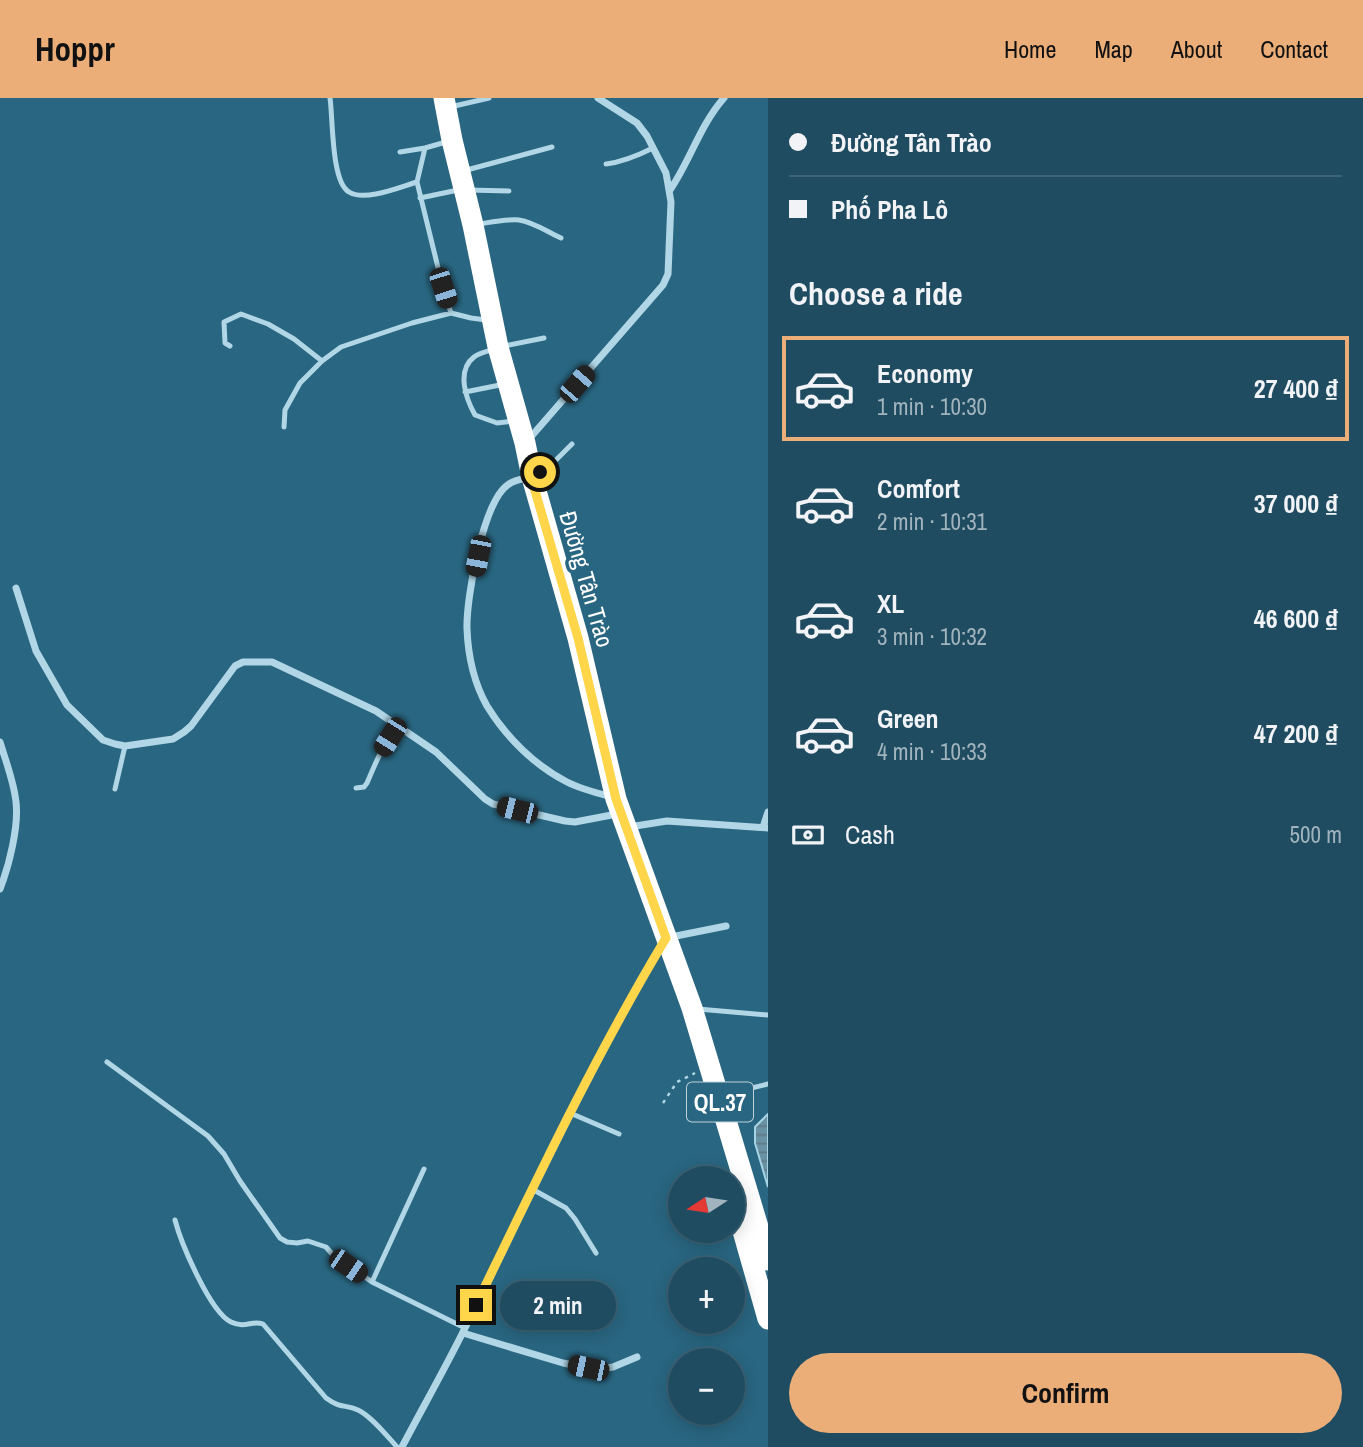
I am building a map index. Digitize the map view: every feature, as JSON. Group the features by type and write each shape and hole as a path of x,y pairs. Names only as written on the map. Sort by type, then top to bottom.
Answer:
{"highway":[{"name":"Đường Tân Trào","path":"445,103 492,321 525,443 531,477 578,638 621,813 692,1009 719,1096 764,1270 768,1319"},
{"name":"Đường Tân Trào","path":"668,942 675,997 724,1166"},
{"name":"Đường Tân Trào","path":"746,1227 764,1270"}],"street":[{"path":"525,443 663,285 668,274 671,202 666,173 637,123 598,98"},
{"path":"670,190 724,98"},
{"path":"531,477 508,484 489,513 468,608 467,629 472,665 487,706 526,754 566,782 621,813"},
{"path":"16,588 36,651 67,705 103,740 125,746 173,739 191,726 235,666 243,662 272,662 376,711 436,752 493,804 575,822 621,813 667,821 766,827 768,812"},
{"path":"0,743 16,799 17,814 0,889"},
{"path":"400,1447 464,1331 570,1112 636,988 668,942 726,926"},
{"path":"464,1331 564,1363 597,1370 620,1366 637,1357"}],"lane":[{"path":"330,98 331,136 339,176 350,194 369,195 417,182"},
{"path":"445,103 489,98"},
{"path":"400,152 452,140"},
{"path":"420,198 552,147"},
{"path":"425,148 417,182 451,313"},
{"path":"606,164 634,158 653,148"},
{"path":"462,180 509,191"},
{"path":"473,225 516,220 561,238"},
{"path":"284,427 285,410 300,383 341,347 451,313 492,321"},
{"path":"230,346 225,343 224,322 241,314 268,324 294,339 322,361"},
{"path":"518,421 497,423 475,415 465,392 466,368 474,357 498,347 544,338"},
{"path":"465,392 508,384"},
{"path":"531,477 551,465 572,444"},
{"path":"356,788 364,787 367,783 380,753 400,727"},
{"path":"115,789 125,746"},
{"path":"692,1009 768,1015"},
{"path":"107,1062 208,1136 224,1154 280,1238 287,1242 308,1241 326,1247 333,1255 372,1282 464,1331"},
{"path":"719,1096 768,1084"},
{"path":"570,1112 619,1134"},
{"path":"372,1282 424,1168"},
{"path":"532,1189 566,1208 596,1253"},
{"path":"175,1220 185,1252 220,1314 241,1325 258,1322 263,1324 326,1398 337,1406 358,1410 400,1447"}],"path":[{"path":"663,1103 677,1082 697,1072"}],"water":[{"path":"768,1114 768,1187 755,1143 755,1127"}],"route":[{"path":"476,1305 570,1112 636,988 666,938 616,799 578,638 531,477 540,472"}]}
